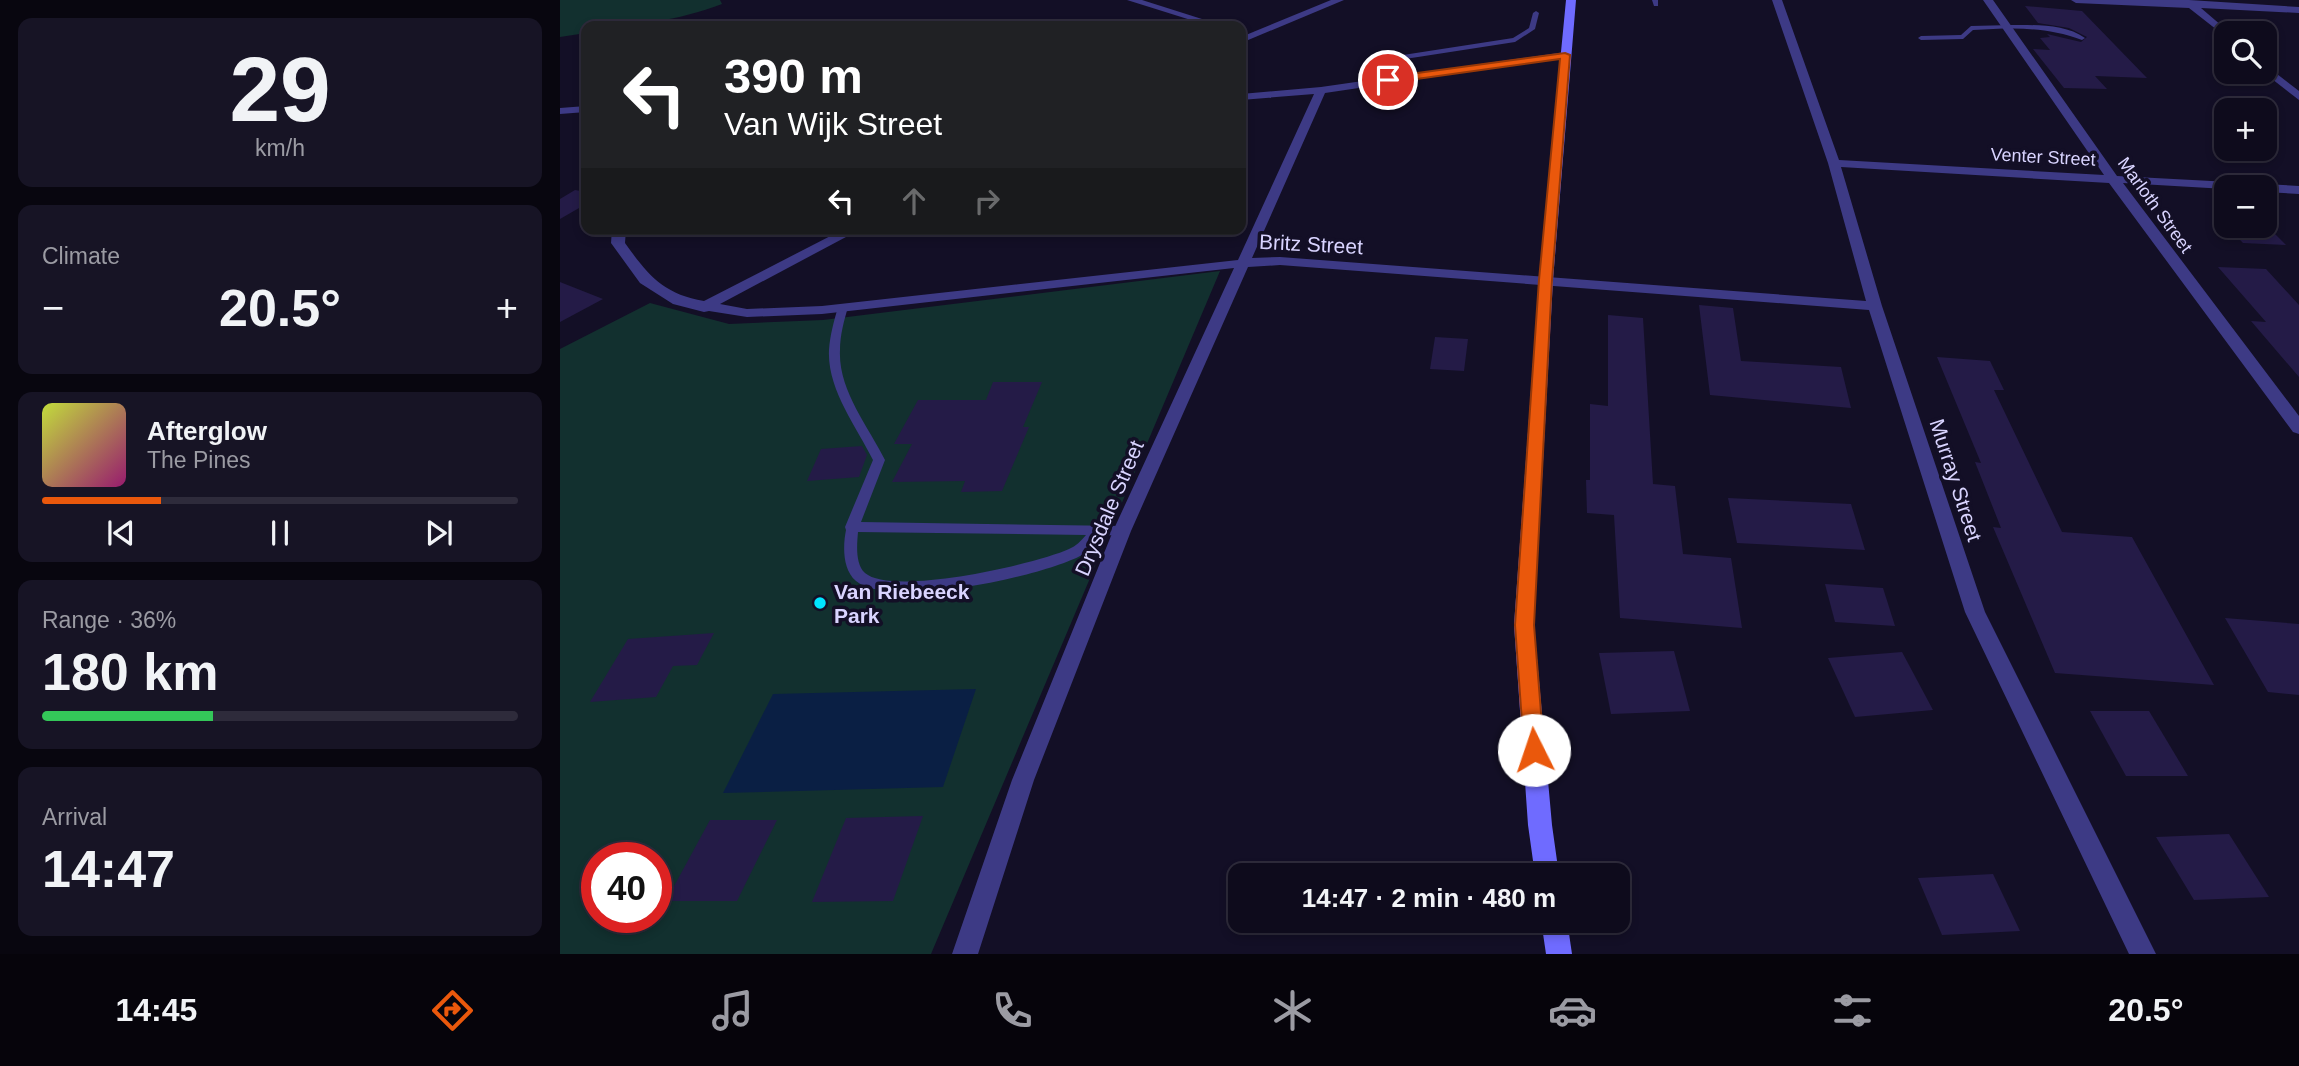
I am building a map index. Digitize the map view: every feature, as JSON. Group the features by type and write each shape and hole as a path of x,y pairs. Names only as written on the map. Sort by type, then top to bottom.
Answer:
{"street":[{"path":"1132,0 1202,21"},
{"path":"1246,35 1339,0"},
{"path":"1545,863 1524,625 1546,280 1571,0"},
{"name":"Murray Street","path":"1777,0 1834,163 1875,306 1975,612 2143,954"},
{"name":"Marloth Street","path":"1988,0 2113,178 2299,428"},
{"path":"2076,0 2299,10"},
{"path":"2188,3 2214,24"},
{"path":"1246,97 1321,90 1565,55"},
{"path":"2277,78 2299,97"},
{"name":"Drysdale Street","path":"965,954 1023,780 1122,531 1321,90"},
{"path":"560,111 581,109"},
{"name":"Venter Street","path":"1834,163 2214,185"},
{"path":"2277,189 2299,190"},
{"name":"Britz Street","path":"619,235 618,243 646,280 678,301 704,308 747,313 843,307 1280,261 1875,306"},
{"path":"704,308 723,295 843,235"},
{"path":"1556,933 1559,954"}],"lane":[{"path":"2243,0 2251,8"},
{"path":"1410,77 1400,62 1403,57 1515,40 1532,29 1536,13"},
{"path":"1921,38 1963,37 1971,28 2007,27 2063,30 2082,38"},
{"path":"843,307 836,327 834,357 841,392 879,460 851,527 853,560 859,577 875,586 902,588 1017,573 1076,552 1098,530"},
{"path":"851,527 1122,531"}],"green space":[{"path":"560,0 720,0 722,4 689,15 655,21 581,21 581,34 560,37"},
{"name":"Van Riebeeck Park","path":"1220,271 931,954 560,954 560,349 650,303 729,324 823,320"}],"water":[{"path":"976,689 943,787 723,793 773,694"}],"building":[{"path":"2025,6 2082,11 2147,78 2095,76 2107,89 2064,88 2033,49 2050,50 2040,38 2050,37 2047,34 2081,42 2087,37 2069,28 2038,23"},
{"path":"575,190 581,191 581,207 560,219 560,199"},
{"path":"2277,236 2286,245 2243,243 2238,238"},
{"path":"2218,267 2266,269 2299,305 2299,377 2251,321 2266,322"},
{"path":"560,282 603,299 560,322"},
{"path":"1699,305 1733,308 1741,361 1841,367 1851,408 1710,395"},
{"path":"1608,315 1643,318 1653,484 1675,486 1683,554 1731,558 1742,628 1620,618 1614,515 1587,513 1590,404 1608,406"},
{"path":"1435,337 1468,339 1464,371 1430,369"},
{"path":"1937,357 1990,361 2004,390 1994,390 2062,532 2132,537 2214,685 2055,673 1993,527 2001,528 1975,462 1981,463"},
{"path":"993,382 1042,382 1023,427 1029,427 1002,491 961,492 965,481 892,482 912,444 894,444 918,400 986,400"},
{"path":"862,446 867,455 859,477 807,481 821,449"},
{"path":"1728,498 1851,504 1865,550 1737,543"},
{"path":"1825,584 1883,588 1895,626 1835,622"},
{"path":"2225,618 2299,624 2299,695 2268,692"},
{"path":"714,633 697,665 673,666 656,697 590,702 628,639"},
{"path":"1674,651 1690,711 1611,714 1599,653"},
{"path":"1902,652 1933,710 1855,717 1828,658"},
{"path":"2090,711 2149,711 2188,776 2126,776"},
{"path":"923,816 893,901 812,902 846,818"},
{"path":"710,820 777,820 737,901 672,901 672,890"},
{"path":"2229,834 2269,897 2194,900 2156,837"},
{"path":"1993,874 2020,931 1942,935 1918,878"}],"place":[{"name":"Van Riebeeck Park","path":"820,603"}],"route":[{"path":"1388,80 1565,55 1546,280 1524,625 1534,750"}]}
